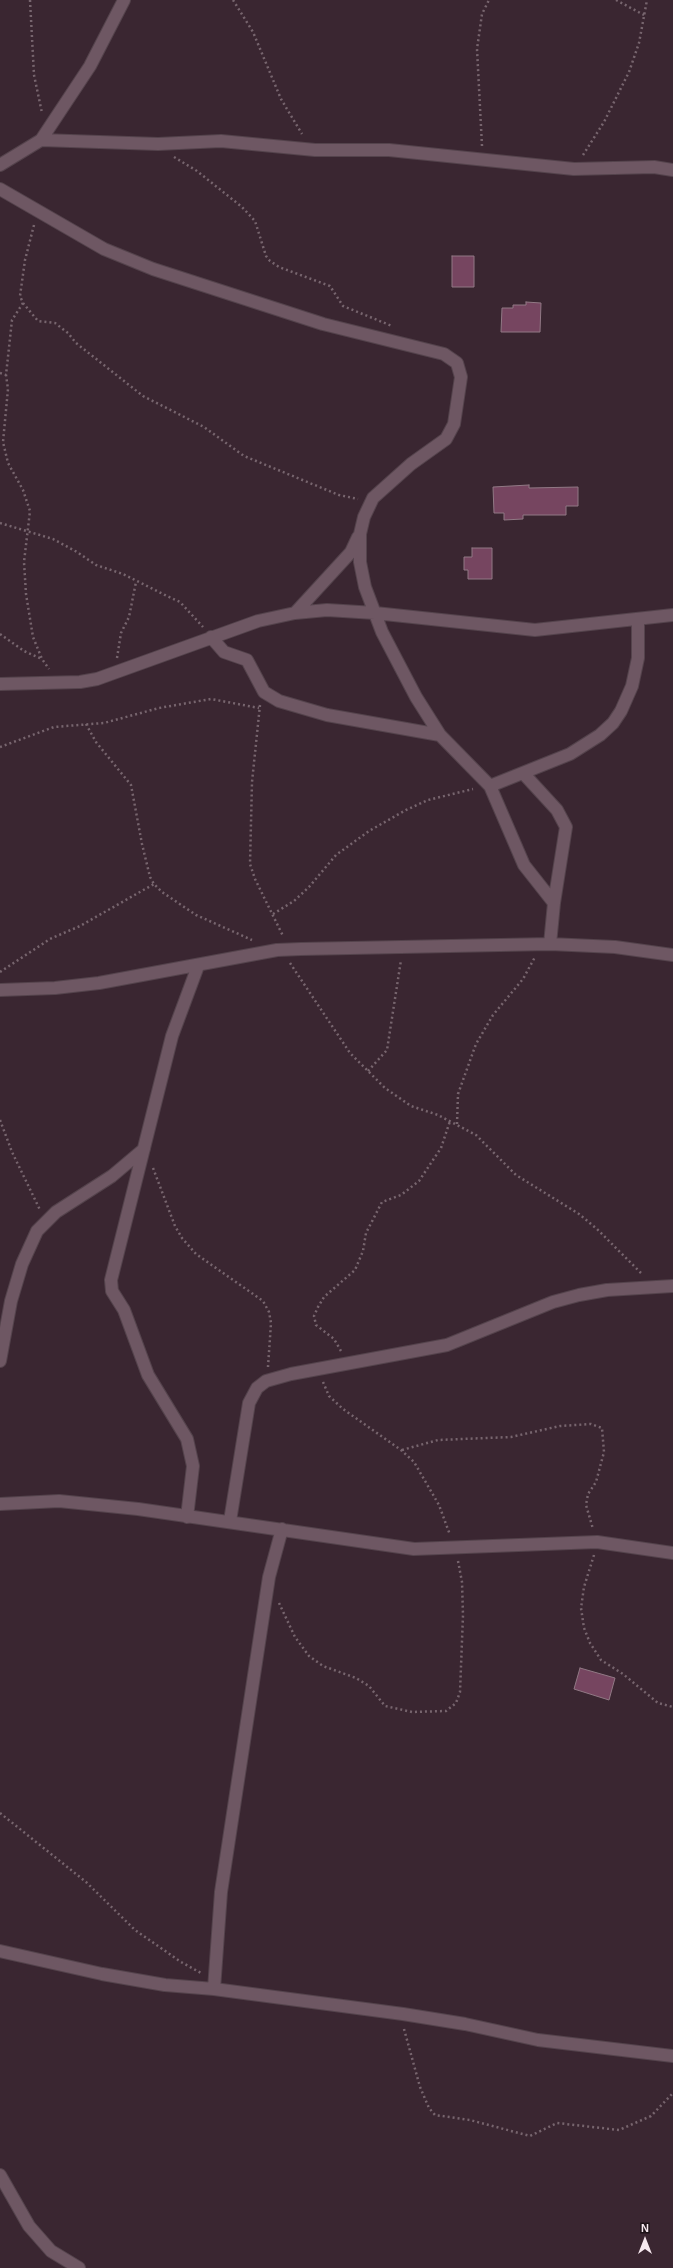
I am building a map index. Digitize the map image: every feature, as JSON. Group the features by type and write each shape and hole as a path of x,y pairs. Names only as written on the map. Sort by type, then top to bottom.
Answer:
{"street":[{"path":"0,165 44,136 90,66 124,0"},
{"path":"44,136 158,144 221,141 315,150 389,150 483,158 574,169 654,167 673,170"},
{"path":"0,189 104,249 153,269 323,324 444,354 457,363 461,377 458,410 454,424 446,439 411,464 373,498 364,516 360,534 360,562 366,587 382,632 416,697 440,735 490,786 524,865 554,903"},
{"path":"295,613 351,552 360,534"},
{"path":"0,684 80,682 115,675 258,621 295,613 327,610 375,613 535,630 638,619 673,613"},
{"path":"490,786 570,754 600,735 613,723 621,711 632,686 638,658 638,619"},
{"path":"210,638 224,652 242,658 250,664 264,692 279,701 302,710 440,735"},
{"path":"523,773 557,810 566,827 546,944"},
{"path":"0,990 62,987 198,966 283,950 546,944 615,947 673,955"},
{"path":"187,1517 193,1466 188,1439 148,1375 124,1310 111,1288 113,1269 136,1186 172,1036 198,966"},
{"path":"0,1361 8,1313 22,1264 37,1231 45,1222 66,1206 112,1176 144,1149"},
{"path":"230,1521 250,1403 257,1388 266,1381 291,1374 345,1366 447,1345 553,1302 579,1295 607,1290 673,1286"},
{"path":"0,1504 59,1501 138,1509 187,1517 230,1521 414,1549 454,1546 597,1542 673,1553"},
{"path":"215,1985 221,1892 269,1577 282,1529"},
{"path":"0,1951 102,1974 165,1985 215,1985 465,2024 538,2040 673,2056"},
{"path":"0,2175 29,2226 51,2251 79,2268"}],"path":[{"path":"30,0 34,75 44,136"},
{"path":"233,0 253,32 287,112 315,150"},
{"path":"483,158 479,121 477,49 482,14 489,0"},
{"path":"616,0 644,15"},
{"path":"574,169 604,122 629,72 639,43 647,0"},
{"path":"158,144 242,207 255,221 266,256 270,261 279,267 330,286 343,306 397,328"},
{"path":"38,211 25,260 20,288 23,303 38,321 55,323 68,333 76,343 143,396 204,427 244,456 339,495 356,499 373,498"},
{"path":"23,303 12,320 6,375 8,389 3,442 8,463 23,490 30,511 24,562 26,594 33,637 42,659 60,682"},
{"path":"0,373 6,375"},
{"path":"0,523 52,539 77,552 96,565 122,574 180,602 196,618 210,638"},
{"path":"115,675 121,633 129,617 136,582"},
{"path":"0,634 24,650 42,659"},
{"path":"264,692 259,708 252,782 250,864 255,879 273,914 283,950 350,1053 385,1088 411,1106 457,1124 486,1143 516,1175 579,1214 597,1229 633,1264 653,1288"},
{"path":"0,747 54,727 104,723 159,708 211,699 259,708"},
{"path":"86,724 96,742 131,785 142,844 150,877 154,884 162,892 196,915 255,942"},
{"path":"273,914 294,901 309,887 340,852 369,831 428,800 440,796 490,786"},
{"path":"0,972 50,939 80,926 154,884"},
{"path":"457,1124 458,1094 476,1044 493,1015 523,979 546,944"},
{"path":"368,1071 387,1050 403,947"},
{"path":"0,1120 12,1152 45,1222"},
{"path":"345,1366 339,1346 334,1339 316,1325 314,1316 324,1297 355,1270 363,1251 366,1233 382,1202 401,1195 419,1181 441,1148 450,1121"},
{"path":"144,1149 157,1176 168,1209 182,1238 196,1254 263,1301 269,1312 271,1323 266,1381"},
{"path":"277,1598 295,1638 316,1662 334,1671 356,1678 369,1686 386,1706 412,1712 446,1711 456,1703 460,1692 463,1615 462,1582 454,1546 439,1505 414,1462 401,1450 360,1422 329,1396 318,1370"},
{"path":"401,1450 432,1442 511,1437 560,1426 591,1424 602,1428 604,1452 596,1482 588,1494 586,1505 597,1542 584,1587 581,1608 584,1628 590,1643 601,1660 623,1674 658,1703 673,1707"},
{"path":"0,1813 86,1882 135,1930 215,1985"},
{"path":"403,2014 405,2031 420,2087 429,2108 436,2115 470,2120 530,2136 557,2123 619,2130 651,2116 673,2093"}],"building":[{"path":"452,256 474,256 474,287 452,287"},
{"path":"526,302 541,303 540,332 501,332 502,308 513,308 513,305 526,305"},
{"path":"529,485 529,488 578,487 578,506 566,506 566,515 523,515 523,519 504,520 504,513 494,513 493,487"},
{"path":"472,548 492,548 492,579 468,579 468,570 464,570 464,557 472,557"},
{"path":"580,1668 615,1678 609,1700 574,1689"}]}
